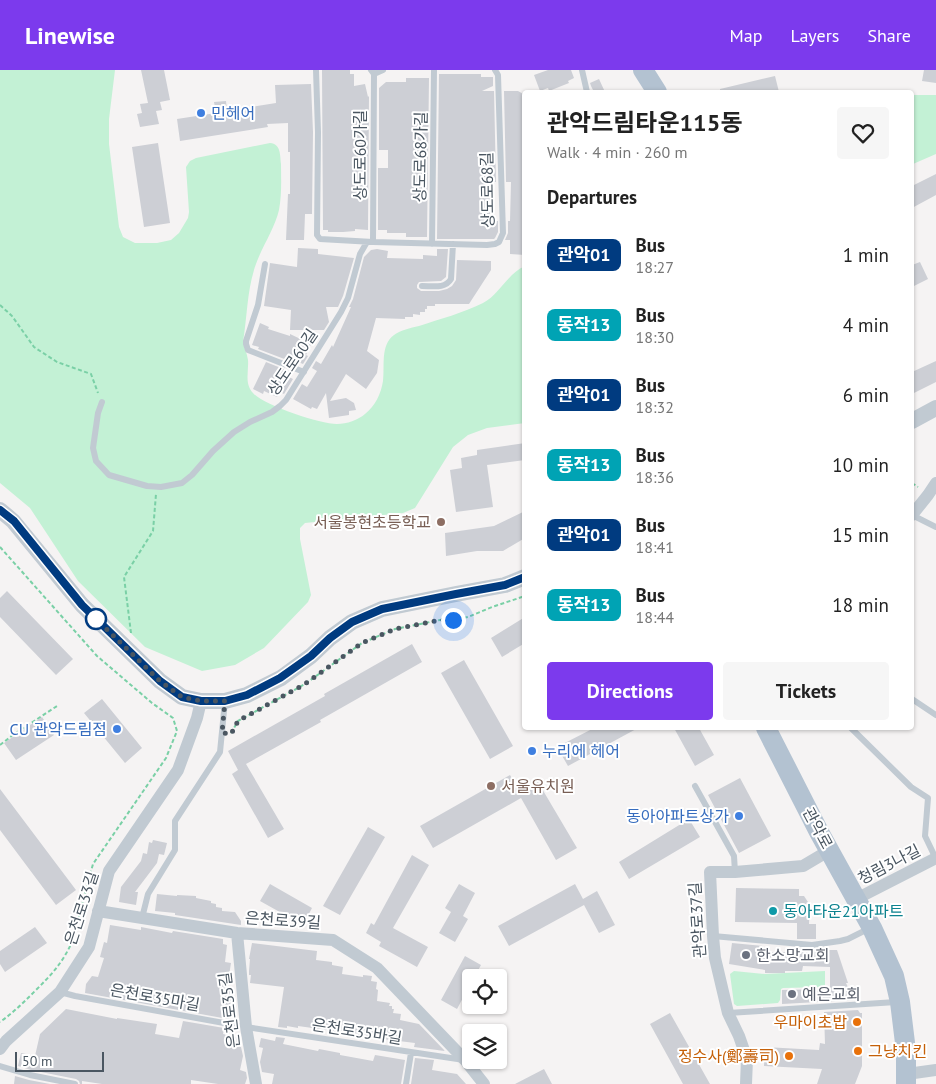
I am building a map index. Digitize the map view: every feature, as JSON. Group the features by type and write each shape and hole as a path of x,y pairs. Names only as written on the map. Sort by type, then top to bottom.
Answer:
{"main road":[{"path":"643,70 656,90"},
{"name":"관악로","path":"767,730 872,928 894,976 900,1002 906,1051 906,1079"}],"street":[{"path":"914,420 936,408"},
{"path":"914,512 936,483"},
{"path":"0,510 14,521 82,605 160,681 182,697 201,701 225,701 247,695 280,678 311,656 330,638 352,622 382,609 505,585 522,578"},
{"name":"은천로33길","path":"3,1045 60,992 89,947 109,871 178,770 198,718 201,701"},
{"name":"관악로37길","path":"746,1084 747,1059 728,1013 715,958 710,872 734,872 803,866 830,850"},
{"name":"청림3나길","path":"856,899 936,858"},
{"name":"은천로39길","path":"98,911 237,933 333,940 377,968 462,1057"},
{"name":"은천로35길","path":"237,933 246,1027 256,1084"},
{"name":"은천로39길","path":"472,1069 484,1084"},
{"path":"906,1079 936,1070"}],"lane":[{"path":"316,70 318,237 323,240 432,244"},
{"path":"372,72 384,70"},
{"name":"상도로68가길","path":"432,244 434,70"},
{"name":"상도로68길","path":"432,244 494,244 502,238 498,75 495,70"},
{"path":"582,70 587,90"},
{"name":"상도로60가길","path":"370,242 372,72"},
{"name":"상도로60길","path":"102,402 98,413 93,448 96,461 109,475 156,487 182,483 234,432 272,412 286,400 341,312 348,298 360,254 370,242"},
{"path":"422,286 444,286 450,283 452,279 453,244"},
{"path":"265,264 258,304 246,341 246,348 304,372"},
{"path":"914,516 936,527"},
{"path":"914,700 936,715"},
{"path":"142,918 148,894 175,850 175,821 220,752 225,701"},
{"path":"853,730 911,787 928,798 925,836 936,858"},
{"path":"695,786 734,856 734,872"},
{"path":"713,936 812,944 848,939 872,928"},
{"name":"은천로35마길","path":"60,992 246,1027"},
{"path":"728,1013 900,1002"},
{"name":"은천로35바길","path":"246,1027 462,1060"},
{"path":"406,1084 411,1053"},
{"path":"0,1066 30,1075 75,1084"},
{"path":"28,1084 30,1075"}],"path":[{"path":"0,305 12,316 34,346 57,362 91,374 102,402"},
{"path":"132,640 124,577 153,531 156,487"},
{"path":"0,547 97,656 152,704 173,718 177,731"},
{"path":"222,733 231,734 238,721 305,684 362,643 395,629 440,620 468,617 492,606 522,597"},
{"path":"0,745 13,734 57,706"}],"green space":[{"path":"0,70 115,70 109,119 109,144 119,227 123,237 135,243 157,243 171,240 179,233 188,218 189,212 186,167 190,161 196,158 270,143 276,145 279,150 281,164 279,210 254,270 248,297 243,342 248,360 250,389 259,398 292,413 318,421 337,424 356,420 369,411 381,391 385,350 394,335 403,330 451,316 483,303 494,295 513,274 522,268 522,423 487,428 468,435 453,447 415,508 403,513 305,523 300,528 300,539 311,595 308,602 264,648 235,665 202,671 145,647 78,581 30,508 0,483"},
{"path":"914,95 936,95 936,154 914,164"},
{"path":"734,971 765,974 825,971 825,987 783,988 781,989 778,1003 737,1006 734,1004 730,974"}],"building":[{"path":"141,70 164,70 170,100 160,102 162,110 156,111 159,124 140,127 137,114 142,113 140,104 148,103"},
{"path":"322,70 350,70 350,74 354,74 354,86 365,84 369,96 368,230 355,229 355,231 328,232 328,230 323,230"},
{"path":"548,70 571,70 574,78 568,81 569,83 552,90 548,88 540,90 534,75"},
{"path":"924,70 936,70 936,83 922,81"},
{"path":"439,74 481,74 481,77 493,77 493,86 482,91 494,91 496,182 492,182 492,221 498,221 498,232 494,239 437,239"},
{"path":"775,76 778,90 720,90"},
{"path":"406,78 429,78 427,237 406,237 406,233 387,233 387,230 378,230 378,168 388,168 388,150 379,150 379,88 386,82 406,82"},
{"path":"599,79 604,90 593,90 590,83"},
{"path":"311,84 313,132 312,214 305,214 304,240 286,240 288,194 290,194 288,123 267,124 268,127 180,141 177,119 216,113 214,102 226,101 227,111 276,103 275,85"},
{"path":"504,91 518,91 522,93 522,255 510,254 510,240 505,240 508,233 508,221 510,221 511,182 506,182"},
{"path":"158,143 170,223 144,227 132,147"},
{"path":"936,174 936,195 914,207 914,185"},
{"path":"298,248 318,249 318,254 354,258 338,307 326,307 329,322 324,330 290,330 291,310 264,306 270,263 297,267"},
{"path":"437,249 448,249 446,277 441,281 419,282 417,288 421,291 439,291 452,286 456,280 457,260 491,261 491,270 469,304 435,304 435,306 427,306 425,312 420,312 420,315 413,314 413,317 405,317 405,319 376,318 367,351 379,360 377,373 366,389 346,374 330,401 346,398 354,403 356,410 349,411 349,415 329,418 326,393 317,409 312,407 311,409 293,399 302,384 307,387 317,371 312,368 316,361 321,364 332,345 333,347 351,307 349,307 353,299 364,257 371,250 388,251 387,258 423,259 423,255 437,256"},
{"path":"920,262 928,279 914,286 914,264"},
{"path":"260,323 269,327 268,329 290,336 290,334 311,344 306,355 308,356 303,364 296,361 295,363 252,345"},
{"path":"936,361 936,382 914,393 914,371"},
{"path":"266,362 291,372 289,377 293,379 284,394 280,392 277,397 264,391 263,394 253,389"},
{"path":"522,443 522,460 487,465 493,507 456,512 450,470 462,468 461,458 477,455 477,450"},
{"path":"522,512 522,540 503,551 477,551 446,556 445,533 494,526"},
{"path":"7,591 73,659 56,675 0,617 0,598"},
{"path":"522,619 522,645 502,657 491,638"},
{"path":"412,644 422,662 246,764 284,829 268,838 232,774 238,770 228,751"},
{"path":"464,660 513,746 490,759 441,673"},
{"path":"102,699 142,748 125,763 84,713"},
{"path":"42,717 54,735 16,760 4,743"},
{"path":"590,730 634,730 568,766 557,747"},
{"path":"675,730 700,730 714,755 695,766"},
{"path":"510,775 520,792 538,782 577,848 556,860 521,798 433,848 420,826"},
{"name":"동아아파트상가","path":"740,778 771,836 739,853 708,795"},
{"path":"0,789 76,890 56,905 0,830"},
{"path":"689,819 700,837 629,879 619,862"},
{"path":"368,827 385,837 340,915 323,906"},
{"path":"153,840 167,843 164,855 159,854 157,863 135,892 138,892 136,905 119,902 121,887 141,861 143,853 147,854 149,842 152,843"},
{"path":"412,855 429,865 393,928 428,947 417,967 379,946 381,942 366,933 371,923 374,925"},
{"path":"270,884 312,908 303,925 260,901"},
{"path":"459,884 475,893 463,916 468,919 455,942 439,933 451,912 445,908"},
{"path":"575,884 583,899 597,891 615,925 599,933 584,905 509,946 498,926"},
{"name":"동아타운21아파트","path":"736,888 799,889 799,896 804,896 810,905 809,924 816,924 816,939 797,939 797,923 735,922"},
{"path":"157,894 196,896 196,898 211,901 211,903 216,904 216,907 222,908 222,911 235,912 241,921 241,925 155,911"},
{"path":"110,925 141,930 141,927 223,939 223,944 227,945 225,962 231,963 227,988 230,988 233,1001 230,1001 232,1017 228,1019 85,993 86,984 92,976 98,977 104,958 100,957 104,942 107,943"},
{"path":"35,927 47,943 5,972 0,964 0,951"},
{"path":"252,943 317,951 316,960 332,962 332,965 343,967 342,974 363,977 363,975 372,976 371,981 377,982 377,1001 390,1003 389,1006 392,1006 392,1009 394,1009 393,1013 401,1014 400,1020 419,1024 445,1051 414,1047 415,1043 334,1033 334,1031 298,1026 298,1028 278,1027 284,987 250,983 249,959"},
{"path":"732,943 763,946 762,952 798,952 798,949 837,950 848,983 846,983 854,1000 782,1004 782,990 830,989 830,967 803,966 802,971 765,973 765,970 729,964"},
{"path":"465,956 481,965 479,969 462,969 462,1000 457,1009 441,1000"},
{"path":"66,1009 117,1019 157,1024 155,1034 179,1038 183,1021 224,1028 223,1034 240,1038 243,1056 240,1070 246,1072 245,1084 218,1084 191,1080 191,1084 102,1084 82,1081 82,1084 80,1084 76,1079 18,1066 21,1053 35,1056 40,1034"},
{"path":"858,1010 862,1013 862,1066 855,1084 817,1084 822,1069 764,1066 765,1047 819,1050 820,1043 825,1044 824,1012"},
{"path":"670,1013 710,1084 683,1084 650,1024"},
{"path":"276,1037 285,1038 283,1044 318,1051 319,1049 373,1061 375,1055 405,1060 401,1084 272,1084 274,1074 262,1072 260,1062 263,1048 259,1047 261,1038 275,1041"},
{"path":"415,1058 434,1060 432,1070 457,1074 466,1084 411,1084"},
{"path":"544,1069 552,1084 515,1084"},
{"path":"15,1076 29,1080 50,1084 14,1084"}],"bus line":[{"name":"관악01","path":"0,510 14,521 82,605 160,681 182,697 201,701 225,701 247,695 280,678 311,656 330,638 352,622 382,609 505,585 522,578"}],"place":[{"name":"민헤어","path":"201,113"},
{"name":"서울봉현초등학교","path":"441,522"},
{"name":"CU 관악드림점","path":"117,729"},
{"name":"누리에 헤어","path":"532,751"},
{"name":"서울유치원","path":"491,786"},
{"name":"동아아파트상가","path":"739,816"},
{"name":"동아타운21아파트","path":"773,911"},
{"name":"한소망교회","path":"746,955"},
{"name":"예은교회","path":"792,994"},
{"name":"우마이초밥","path":"857,1022"},
{"name":"그냥치킨","path":"858,1051"},
{"name":"정수사(鄭壽司)","path":"789,1056"}],"route":[{"path":"96,619 160,681 182,697 201,701 225,701 222,733 231,734 238,721 305,684 362,643 395,629 440,620 453,620"}]}
